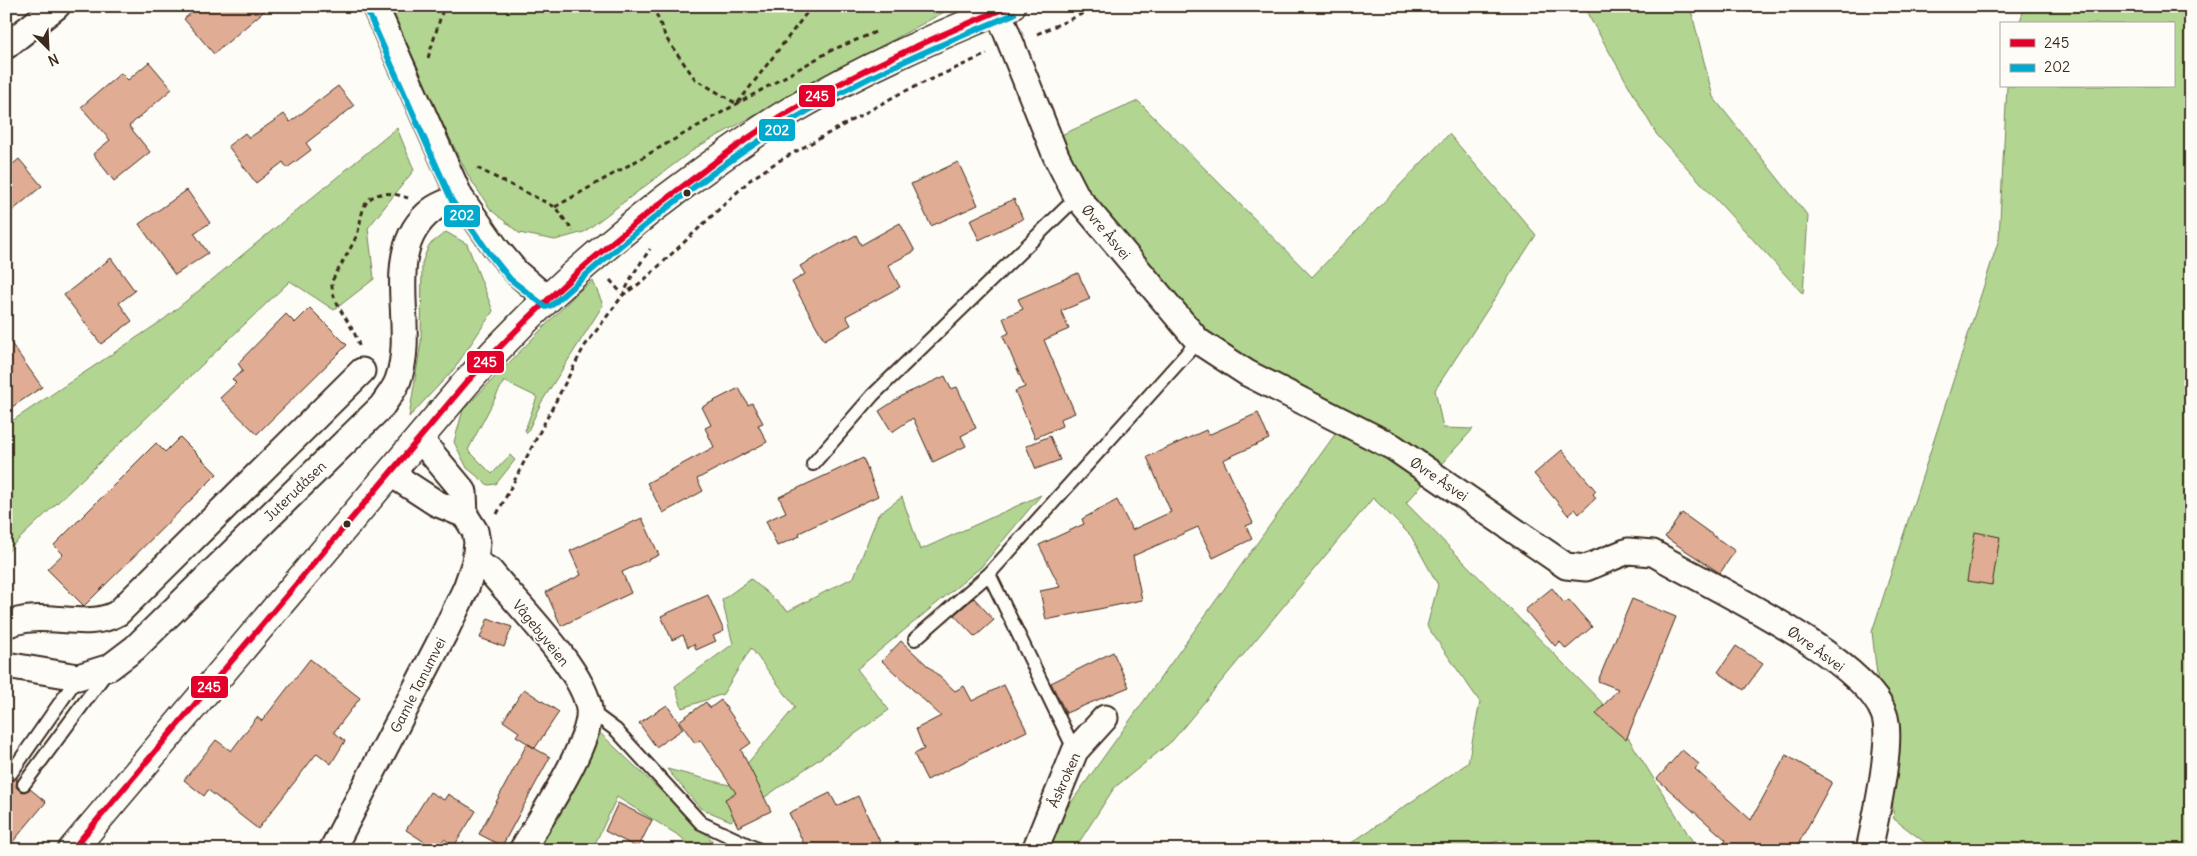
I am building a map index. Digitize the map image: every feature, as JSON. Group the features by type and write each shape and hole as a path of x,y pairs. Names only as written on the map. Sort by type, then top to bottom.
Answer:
{"main road":[{"path":"72,850 419,438 509,335 546,298 602,248 669,196 788,113 856,75 920,44 1004,9"}],"street":[{"path":"6,46 56,6"},
{"path":"375,6 460,197 517,274 546,298"},
{"name":"Øvre Åsvei","path":"1004,9 1012,45 1056,156 1077,198 1198,341 1247,373 1393,448 1566,566 1586,568 1628,551 1653,553 1785,626 1836,660 1874,697 1885,716 1886,753 1869,850"},
{"name":"Juterudåsen","path":"6,665 78,677 110,667 135,648 382,406 398,381 403,350 404,253 416,226 433,209 460,197"},
{"path":"6,625 27,618 40,617 93,621 110,618 118,613 362,371"},
{"name":"Gamle Tanumvei","path":"332,850 445,632 466,588 475,562 477,542 470,523 464,492 419,438"},
{"path":"390,473 470,523"},
{"name":"Vågebyveien","path":"475,562 490,571 562,654 582,689 589,710"},
{"path":"522,850 565,776 584,735 589,710"},
{"name":"Åskroken","path":"1035,850 1075,751 1106,718"}],"lane":[{"path":"814,464 873,395 1077,198"},
{"path":"916,639 989,574 1198,341"},
{"path":"989,574 1075,751"},
{"path":"24,784 110,667"},
{"path":"11,773 78,677"},
{"path":"589,710 616,730 701,823 759,850"}],"path":[{"path":"414,96 444,6"},
{"path":"654,6 666,38 695,79 737,104"},
{"path":"737,104 812,6"},
{"path":"623,295 643,281 750,180 777,162 899,94 993,51 1012,45 1100,6"},
{"path":"555,208 776,81"},
{"path":"441,154 468,164 555,208 573,231"},
{"path":"362,371 358,361 358,339 336,301 332,289 332,281 357,234 364,208 373,197 385,192 396,193 433,209"},
{"path":"470,523 493,522 584,347 623,295 632,276 651,246"},
{"path":"606,276 623,295"}],"green space":[{"path":"384,6 955,6 697,147 584,232 555,240 519,233 491,210 469,177"},
{"path":"1583,6 1690,6 1713,97 1808,216 1803,294 1657,135"},
{"path":"2025,6 2191,6 2191,850 1935,850 1894,819 1872,632 1999,239 2007,88 2174,88 2174,22 2020,22"},
{"path":"1138,101 1312,277 1449,134 1536,235 1435,390 1443,428 1473,429 1406,503 1614,715 1698,850 1539,850 1501,840 1473,850 1341,850 1468,763 1480,702 1427,626 1438,585 1411,536 1373,498 1172,741 1114,788 1074,850 1037,850 1336,433 1204,340 1088,213 1052,139"},
{"path":"397,128 414,170 368,228 374,279 334,310 290,281 14,544 6,555 6,425 163,320"},
{"path":"446,232 467,244 493,311 454,369 409,417 421,342 422,263 429,245"},
{"path":"593,281 603,305 541,403 527,433 525,430 537,397 504,381 468,450 492,474 510,455 515,460 496,484 488,485 467,468 454,442 463,410 578,292"},
{"path":"1041,495 981,567 857,669 889,710 731,821 700,808 667,769 729,785 795,707 751,648 723,694 682,708 675,686 733,644 722,600 751,579 788,611 854,577 878,515 902,497 920,550"},
{"path":"598,731 709,837 720,850 693,850 681,837 617,797 592,850 535,850"}],"building":[{"path":"199,6 270,6 214,54 184,19"},
{"path":"149,62 172,89 129,126 150,152 114,181 93,154 110,140 81,107 121,73 128,80"},
{"path":"338,86 354,106 306,143 311,150 287,168 283,162 256,183 228,146 245,133 249,138 284,114 290,122"},
{"path":"19,159 42,186 6,216 6,170"},
{"path":"958,162 978,205 931,226 911,184"},
{"path":"187,190 210,223 194,233 208,253 175,275 139,224"},
{"path":"1014,199 1023,219 979,240 970,220"},
{"path":"900,223 915,251 888,265 900,287 846,316 851,325 824,340 792,282 805,274 800,266 856,235 861,245"},
{"path":"111,258 135,291 119,303 132,321 101,344 64,295"},
{"path":"1078,273 1090,299 1061,311 1069,329 1044,340 1075,413 1060,419 1062,426 1035,438 1015,391 1025,387 1003,336 1009,333 1003,318 1023,309 1018,299"},
{"path":"310,308 347,345 257,434 220,398 236,383 232,379 243,371 238,363 286,314 295,323"},
{"path":"6,336 42,387 6,411"},
{"path":"945,376 951,389 957,387 976,428 961,436 966,446 933,462 913,418 892,432 879,411 905,394"},
{"path":"739,388 748,405 752,403 763,423 758,425 767,442 697,479 703,491 663,513 647,483 714,447 705,428 711,425 702,407"},
{"path":"1258,413 1269,439 1223,460 1253,523 1246,526 1252,539 1213,558 1198,527 1133,556 1142,600 1046,620 1040,591 1060,587 1039,545 1084,524 1082,519 1117,500 1132,530 1171,512 1147,457 1206,430 1208,435"},
{"path":"1050,436 1060,460 1036,469 1026,446"},
{"path":"180,437 217,474 84,606 47,569 63,554 54,545 156,443 165,452"},
{"path":"1562,450 1596,491 1593,494 1596,498 1579,514 1575,509 1568,515 1534,474"},
{"path":"863,458 878,496 799,533 800,536 777,546 766,521 786,512 779,497"},
{"path":"1682,513 1735,551 1720,573 1665,537"},
{"path":"642,518 659,555 622,572 631,593 561,626 546,592 581,575 570,551"},
{"path":"1975,532 2000,537 1992,585 1967,581"},
{"path":"1552,588 1564,603 1569,600 1592,627 1566,649 1560,642 1555,646 1525,610"},
{"path":"708,595 724,631 713,636 716,641 696,650 694,644 688,647 683,635 672,640 661,616"},
{"path":"974,598 994,620 975,637 954,615"},
{"path":"1632,599 1676,617 1626,740 1596,714 1618,689 1598,681"},
{"path":"488,618 512,627 504,647 480,638"},
{"path":"901,641 955,691 964,686 972,701 1004,685 1027,731 927,780 914,754 924,749 916,729 941,716 882,661"},
{"path":"1736,646 1763,664 1744,690 1718,672"},
{"path":"1113,652 1129,687 1066,713 1051,683"},
{"path":"310,659 360,698 334,732 345,741 331,764 317,753 258,829 208,790 204,796 184,780 216,740 231,751 257,717 262,721"},
{"path":"524,689 559,712 535,748 516,736 519,732 503,721"},
{"path":"721,700 751,743 741,750 771,811 738,827 725,799 736,793 700,740 695,743 679,721 706,702 710,708"},
{"path":"667,705 683,729 656,747 639,723"},
{"path":"527,744 550,757 502,846 479,834"},
{"path":"1682,750 1699,764 1695,769 1751,820 1786,755 1832,782 1795,850 1721,850 1726,840 1657,779"},
{"path":"17,778 16,787 19,790 24,792 30,789 46,802 6,850 6,780 11,781"},
{"path":"430,792 444,800 448,794 476,811 454,846 444,839 437,850 406,830"},
{"path":"830,793 837,806 858,796 884,850 807,850 789,813"},
{"path":"618,803 652,820 638,848 605,831"}],"transit line":[{"name":"245","path":"72,850 466,383 518,328 573,276 630,227 738,145 776,120 870,68 1010,6"},
{"name":"202","path":"367,10 452,201 510,279 546,307 552,305 668,207 760,140 792,120 873,76 1014,14"}]}
